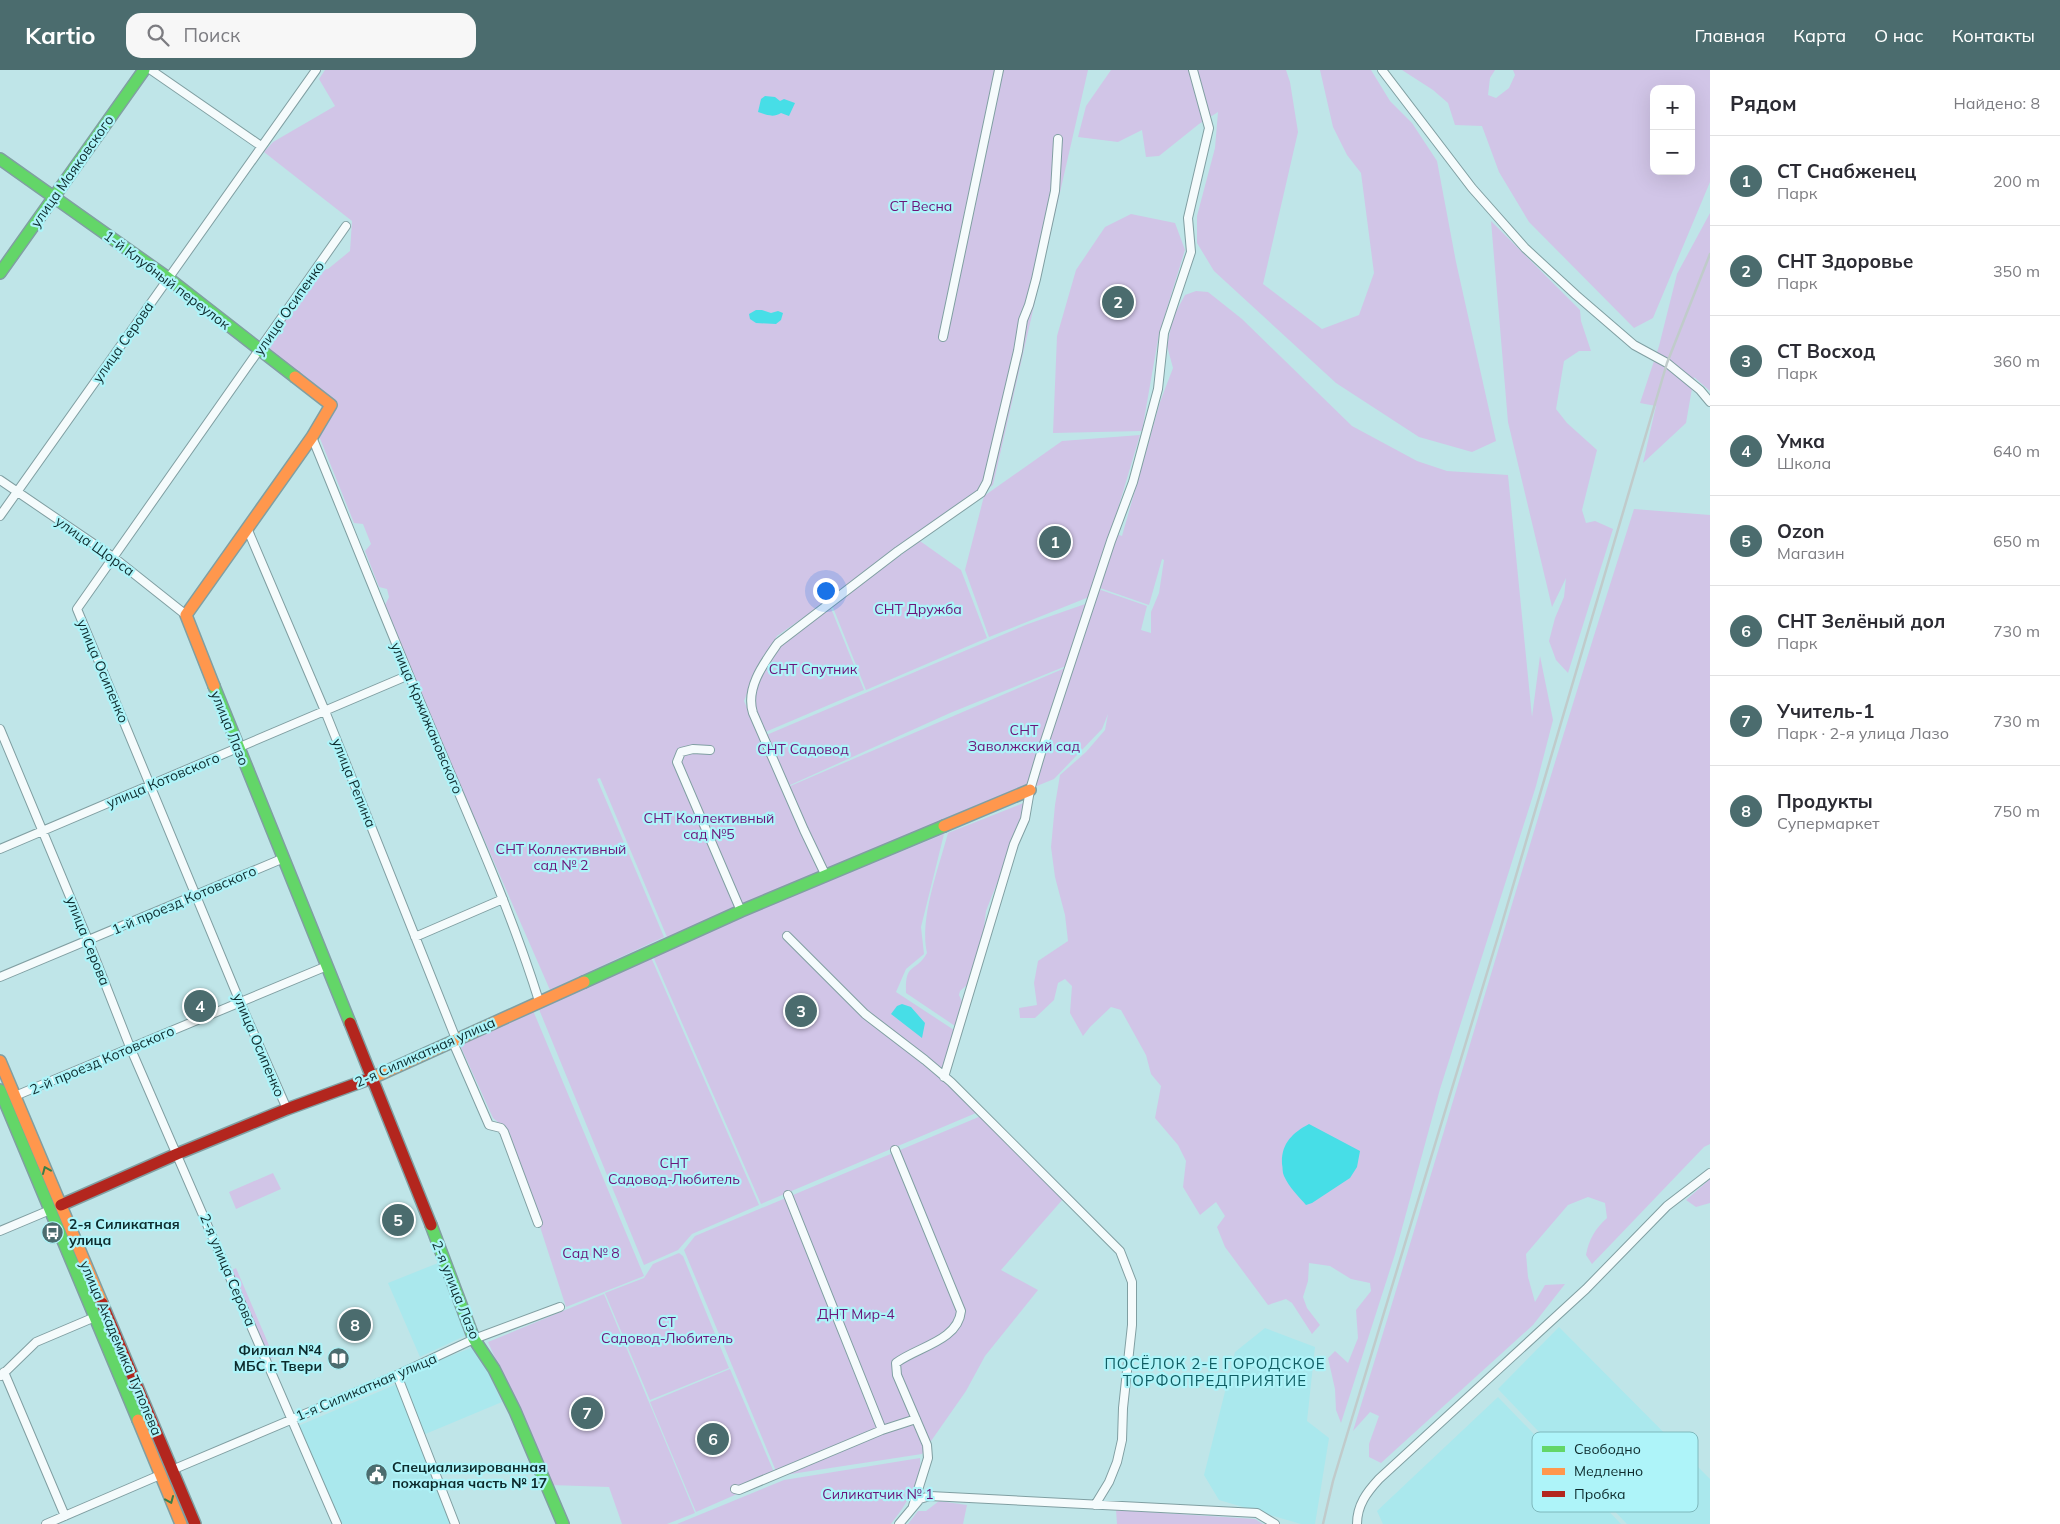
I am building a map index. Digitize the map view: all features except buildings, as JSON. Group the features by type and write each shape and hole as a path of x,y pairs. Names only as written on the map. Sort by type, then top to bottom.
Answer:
{"street":[{"name":"улица Маяковского","path":"0,273 144,70"},
{"path":"151,70 261,146"},
{"name":"улица Серова","path":"0,516 316,70"},
{"path":"943,337 999,70"},
{"path":"944,1077 1014,844 1025,819 1030,790 1112,541 1134,482 1158,389 1164,333 1191,252 1188,218 1209,128 1193,70"},
{"path":"1382,70 1472,188 1525,248 1576,295 1634,344 1666,363 1700,390 1710,402"},
{"path":"825,874 753,713 750,703 752,688 766,659 778,643 898,551 981,492 987,482 1018,351 1023,320 1036,279 1054,190 1058,139"},
{"name":"1-й Клубный переулок","path":"0,159 168,278 331,405 312,437"},
{"name":"улица Осипенко","path":"287,1109 240,1002 77,609 346,226"},
{"path":"186,615 312,437"},
{"name":"улица Кржижановского","path":"312,437 503,899 524,952 539,1001"},
{"name":"улица Щорса","path":"0,480 113,557 186,615"},
{"name":"улица Репина","path":"247,528 325,711 489,1125 501,1128 504,1132 538,1223"},
{"name":"улица Лазо","path":"186,615 371,1078"},
{"name":"улица Котовского","path":"0,848 238,749 409,675"},
{"name":"улица Серова","path":"0,729 4,748 42,831 88,940 130,1048 178,1154"},
{"path":"710,750 692,749 681,752 678,762 741,911"},
{"name":"2-я Силикатная улица","path":"0,1231 287,1109 371,1078 454,1039 601,976 825,874 1030,790"},
{"name":"1-й проезд Котовского","path":"0,977 284,858"},
{"path":"416,937 503,899"},
{"path":"787,936 866,1014 944,1077 1120,1252 1132,1282 1132,1325 1123,1408 1122,1440 1117,1462 1109,1482 1095,1505"},
{"name":"2-й проезд Котовского","path":"15,1096 327,966"},
{"name":"улица Академика Туполева","path":"0,1061 15,1096 95,1316 181,1524"},
{"name":"2-я улица Лазо","path":"371,1078 429,1221 474,1340 494,1369 515,1411 563,1524"},
{"name":"улица Академика Туполева","path":"0,1090 56,1208 195,1524"},
{"path":"895,1150 961,1311 960,1320 954,1328 936,1342 905,1356 896,1363 897,1375 927,1444 928,1458 913,1506"},
{"name":"2-я улица Серова","path":"178,1154 337,1524"},
{"path":"1357,1524 1363,1498 1379,1479 1586,1289 1667,1206 1710,1173"},
{"path":"788,1195 882,1430"},
{"name":"1-я Силикатная улица","path":"174,1475 291,1419 397,1375 474,1340 560,1307"},
{"path":"65,1516 2,1374 36,1342 95,1316"},
{"path":"397,1375 455,1524"},
{"path":"735,1489 740,1490 882,1430 916,1419"},
{"path":"46,1524 158,1471 174,1475"},
{"path":"899,1524 920,1499 930,1496 1257,1513 1275,1524"}],"shaded area":[{"path":"443,1261 471,1333 420,1357 388,1283"},
{"path":"1559,1327 1663,1432 1539,1432 1498,1389"},
{"path":"1265,1328 1315,1347 1307,1421 1329,1438 1315,1524 1301,1524 1219,1500 1204,1475 1235,1352"},
{"path":"476,1346 502,1402 423,1435 399,1376"},
{"name":"Специализированная пожарная часть № 17","path":"397,1384 454,1524 339,1524 298,1426"},
{"path":"1498,1397 1532,1432 1532,1512 1609,1512 1621,1524 1383,1524 1377,1511"},
{"path":"1698,1467 1710,1479 1710,1524 1627,1524 1616,1512 1698,1512"}],"green space":[{"path":"325,70 1088,70 993,485 777,636 756,671 744,701 820,872 667,937 600,778 597,779 664,937 550,990 476,824 385,605 389,597 387,589 379,587 365,551 371,544 363,524 354,523 319,436 336,402 266,349 320,270 328,269 350,251 352,221 264,152 273,142 335,106 319,79"},
{"path":"1111,70 1286,70 1290,82 1298,132 1263,284 1322,329 1359,315 1374,273 1361,173 1347,155 1333,127 1320,70 1371,70 1390,101 1412,123 1437,161 1456,262 1496,441 1472,452 1419,437 1336,383 1214,271 1197,243 1197,216 1215,148 1218,112 1199,124 1159,156 1146,157 1142,130 1118,142 1078,137 1086,106"},
{"path":"1402,70 1495,70 1490,78 1488,95 1496,98 1509,88 1515,75 1513,70 1710,70 1710,182 1653,318 1634,328 1529,222 1499,172 1482,126 1455,125 1448,103 1433,90"},
{"path":"1710,213 1710,391 1694,377 1686,423 1643,463 1656,406 1640,403 1659,346 1677,274"},
{"path":"1131,214 1175,223 1185,250 1159,334 1142,431 1053,433 1057,336 1076,270 1105,227"},
{"path":"1491,221 1580,310 1581,321 1591,351 1579,351 1564,361 1556,409 1567,423 1597,450 1582,510 1586,523 1595,521 1613,529 1568,673 1556,660 1549,641 1555,618 1564,597 1566,578 1552,607 1508,422"},
{"name":"СНТ Заволжский сад","path":"1196,291 1208,292 1242,319 1352,426 1417,461 1447,471 1508,475 1532,717 1540,656 1553,720 1536,786 1440,1089 1395,1254 1341,1423 1336,1410 1335,1389 1328,1358 1335,1351 1348,1363 1358,1338 1356,1310 1371,1291 1370,1283 1351,1279 1330,1266 1309,1263 1308,1281 1303,1297 1307,1308 1320,1325 1312,1334 1292,1303 1286,1299 1268,1305 1225,1247 1217,1227 1225,1216 1216,1202 1200,1215 1183,1187 1186,1161 1178,1145 1155,1118 1161,1086 1151,1074 1146,1055 1121,1010 1111,1007 1083,1036 1070,1013 1072,986 1065,979 1058,983 1054,1000 1035,1018 1020,1018 1019,1008 1037,1005 1034,983 1038,961 1068,941 1065,915 1055,877 1051,847 1060,775 1086,752 1105,730 1108,714 1102,729 1054,779 827,872 788,787 1072,665 1089,597 989,637 965,570 984,496 1062,441 1140,435 1111,532 1122,536 1160,402 1173,368 1167,346 1173,317 1185,295","holes":["1162,559 1164,560 1159,593 1151,612 1151,633 1141,630 1147,606 1098,589 1100,588 1149,605"]},
{"path":"1634,509 1710,515 1710,1144 1704,1147 1592,1264 1586,1255 1593,1235 1607,1218 1605,1203 1588,1197 1568,1205 1526,1254 1528,1277 1535,1302 1545,1285 1565,1284 1533,1325 1381,1463 1369,1457 1369,1444 1379,1416 1370,1412 1353,1431 1562,739"},
{"name":"СНТ Дружба","path":"920,541 961,570 987,638 866,690 832,605"},
{"name":"СНТ Садовод","path":"1088,603 1066,666 950,713 788,786 764,736 1028,624"},
{"name":"СНТ Спутник","path":"830,606 864,690 763,733 753,703 763,671 781,644"},
{"path":"1026,802 1025,812 986,911 982,944 982,964 973,980 960,991 959,995 963,1004 961,1030 906,993 909,972 919,964 927,953 926,925 935,877 948,833"},
{"path":"944,834 921,927 924,954 906,969 896,992 954,1030 940,1077 976,1113 761,1204 652,954"},
{"name":"СНТ Садовод-Любитель","path":"650,955 759,1205 692,1234 678,1250 644,1265 536,1002"},
{"name":"Сад № 8","path":"532,1008 644,1276 566,1307 509,1131 493,1118 459,1043"},
{"name":"ДНТ Мир-4","path":"981,1116 1063,1199 1001,1270 1038,1290 985,1356 966,1391 922,1454 778,1476 684,1250 695,1236"},
{"path":"273,1173 281,1189 236,1209 229,1192"},
{"path":"1710,1179 1710,1203 1696,1207 1686,1200"},
{"name":"СТ Садовод-Любитель","path":"679,1253 683,1256 729,1368 650,1400 605,1293 644,1278 653,1264"},
{"path":"236,1268 274,1357 270,1359 232,1270"},
{"path":"604,1294 695,1513 667,1524 622,1524 609,1487 551,1485 488,1342"},
{"path":"730,1369 776,1477 696,1512 650,1402"},
{"name":"Силикатчик № 1","path":"920,1458 919,1475 916,1484 907,1502 891,1524 677,1524 784,1480"},
{"path":"939,1501 967,1505 963,1524 908,1524 918,1511 926,1511"},
{"path":"1116,1510 1255,1519 1263,1524 1117,1524"}],"water":[{"path":"765,96 795,103 789,116 781,113 770,116 758,112 761,99"},
{"path":"756,310 783,313 781,320 776,324 756,323 750,319 749,314"},
{"path":"902,1004 911,1007 925,1023 922,1038 891,1014 897,1006"},
{"path":"1309,1124 1360,1151 1357,1167 1350,1178 1306,1205 1291,1188 1284,1176 1282,1157 1286,1145 1293,1135"}],"railway":[{"path":"1323,1524 1333,1481 1500,930 1667,363 1710,254"}],"traffic: fast":[{"path":"0,273 144,70"},
{"path":"0,159 168,278 295,377"},
{"path":"214,686 350,1023"},
{"path":"584,982 741,911 944,826"},
{"path":"0,1090 138,1420"},
{"path":"431,1225 474,1339 494,1369 515,1411 563,1524"}],"traffic: slow":[{"path":"214,686 186,615 312,437 331,405 295,377"},
{"path":"944,826 1030,790"},
{"path":"372,1078 584,982"},
{"path":"0,1061 102,1303"},
{"path":"138,1420 181,1524"}],"traffic: jam":[{"path":"350,1023 431,1225"},
{"path":"61,1205 177,1154 287,1109 372,1078"},
{"path":"102,1303 195,1524"}],"place":[{"name":"СНТ Здоровье","path":"1118,302"},
{"name":"СТ Снабженец","path":"1055,542"},
{"name":"Умка","path":"200,1006"},
{"name":"СТ Восход","path":"801,1011"},
{"name":"Ozon","path":"398,1220"},
{"name":"2-я Силикатная улица","path":"53,1232"},
{"name":"Продукты","path":"355,1325"},
{"name":"Филиал №4 МБС г. Твери","path":"338,1358"},
{"name":"Учитель-1","path":"587,1413"},
{"name":"СНТ Зелёный дол","path":"713,1439"},
{"name":"Специализированная пожарная часть № 17","path":"376,1475"}],"district":[{"name":"ПОСЁЛОК 2-Е ГОРОДСКОЕ ТОРФОПРЕДПРИЯТИЕ","path":"1215,1372"}],"park label":[{"name":"СТ Весна","path":"921,206"},
{"name":"СНТ Коллективный сад №5","path":"709,826"},
{"name":"СНТ Коллективный сад № 2","path":"561,858"}]}
